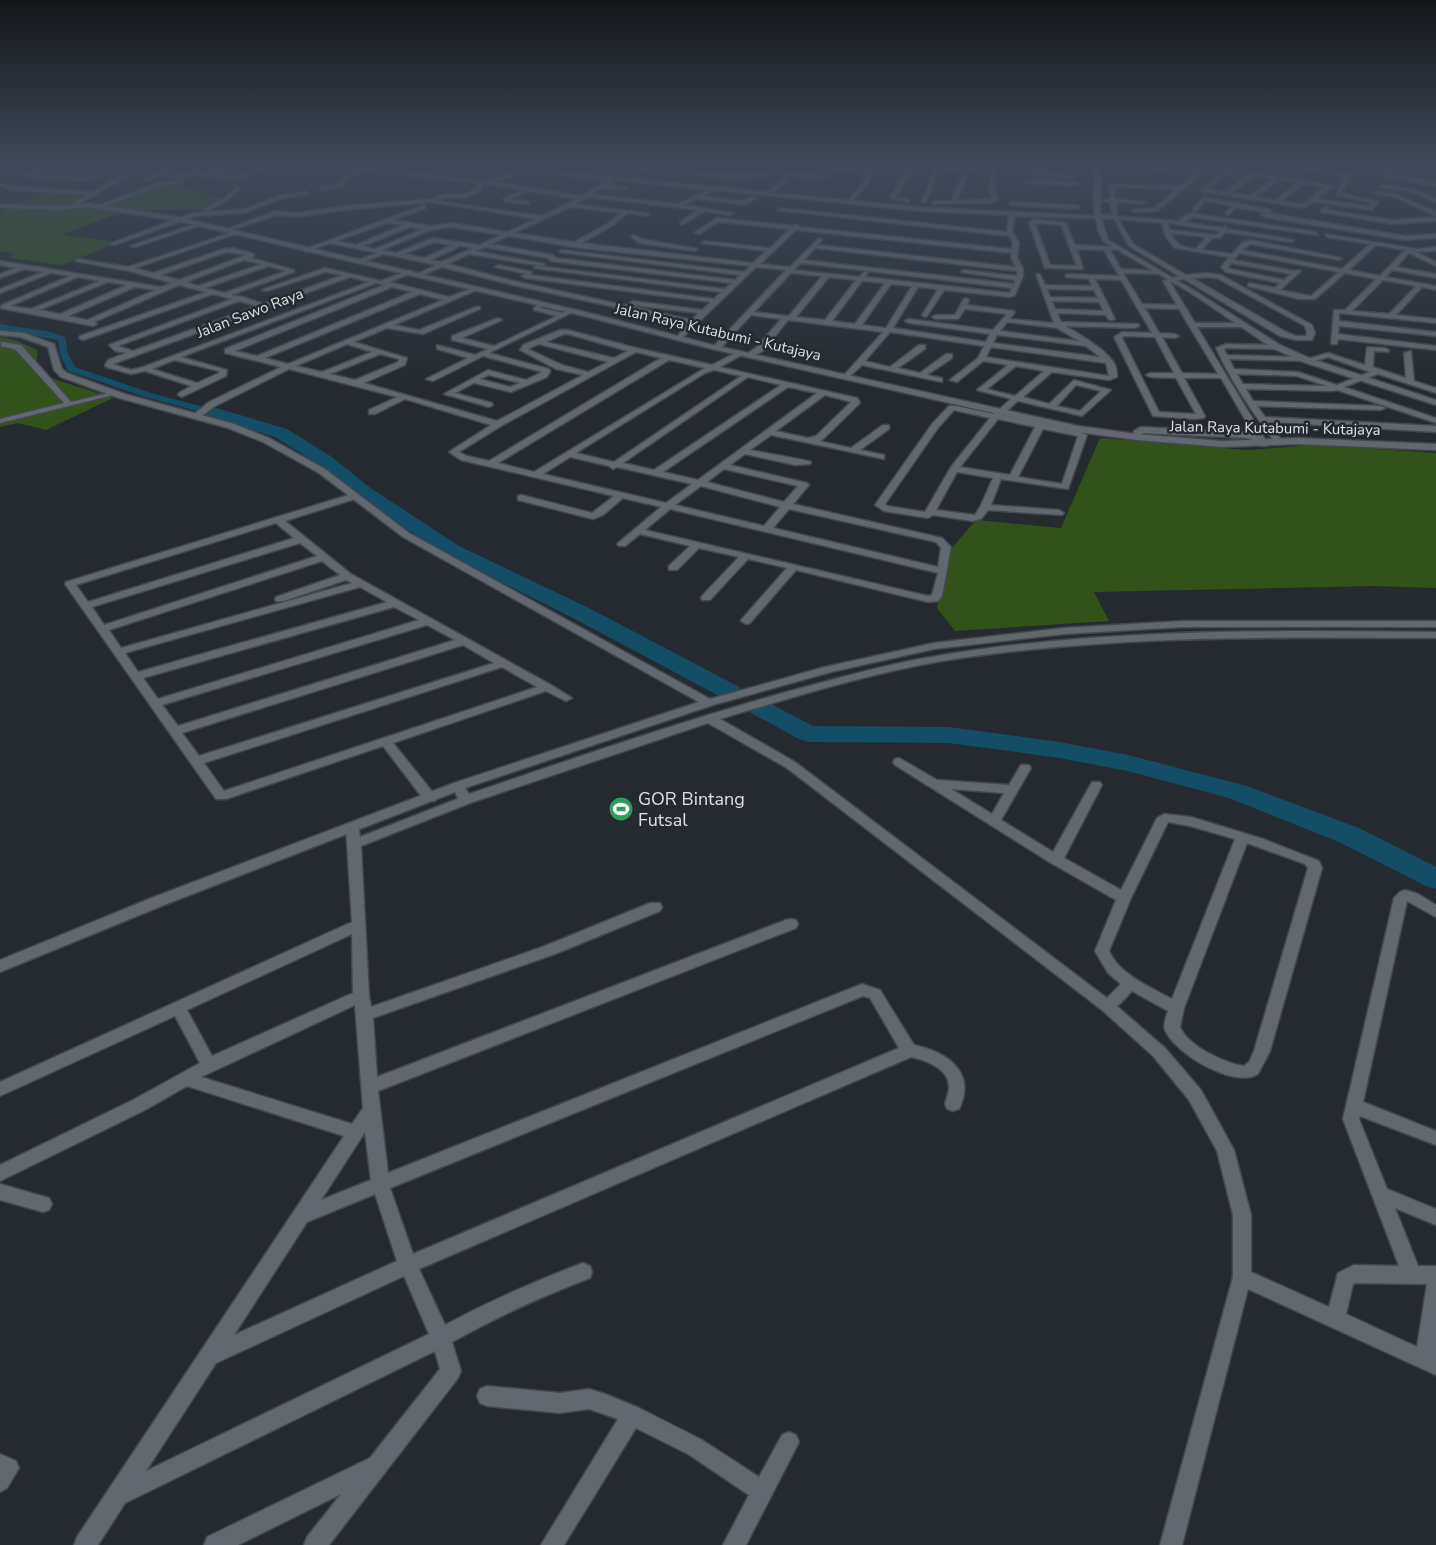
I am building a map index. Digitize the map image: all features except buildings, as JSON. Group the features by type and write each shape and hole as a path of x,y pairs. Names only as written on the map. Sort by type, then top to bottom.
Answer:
{"street":[{"path":"112,244 130,237"},
{"path":"133,246 161,237"},
{"path":"32,311 130,269 223,237"},
{"name":"Jalan Raya Kutabumi - Kutajaya","path":"252,237 585,314 716,348 848,376 998,415 1137,437 1140,430 1246,435 1262,442 1297,441 1436,447"},
{"path":"306,250 344,237"},
{"path":"356,247 380,237"},
{"path":"360,261 410,237"},
{"path":"498,424 356,384 224,351 312,318 384,283 442,265 501,237"},
{"path":"533,237 574,244 860,279 1013,294 1020,269 1015,260 1014,251 1016,243 1013,237"},
{"path":"493,293 513,284 551,258 587,237"},
{"path":"634,237 639,241 720,253"},
{"path":"682,257 714,237"},
{"path":"680,338 693,322 718,301 785,237"},
{"path":"879,237 1014,251"},
{"path":"1037,237 1046,267 1080,268 1068,237"},
{"path":"1103,237 1116,248 1278,347 1310,360 1436,403"},
{"path":"1127,237 1131,245 1186,278 1283,334 1296,338 1310,338 1311,333 1308,325 1222,276 1214,275 1186,278 1169,280"},
{"path":"1169,237 1174,246 1198,251 1343,271 1436,288"},
{"path":"1198,251 1210,237"},
{"path":"1262,237 1289,242 1294,237"},
{"path":"1335,237 1413,250 1436,249"},
{"path":"1332,243 1338,238"},
{"path":"716,348 820,239 830,240"},
{"path":"827,323 860,279 895,239"},
{"path":"396,255 430,240 482,246 644,272 736,282"},
{"path":"331,242 425,260 513,284 608,302 693,322"},
{"path":"770,242 779,243"},
{"path":"1006,242 1016,243"},
{"path":"1285,282 1226,270 1224,267 1244,244 1251,242 1339,258"},
{"path":"704,243 772,250"},
{"path":"425,260 459,244"},
{"path":"1250,285 1292,296 1313,298 1374,244"},
{"path":"813,246 1020,269"},
{"path":"1072,247 1116,248"},
{"path":"1106,248 1153,326 1157,335 1178,375 1201,414 1200,417 1156,414 1118,337 1122,334 1157,335 1176,336"},
{"path":"1319,254 1325,249"},
{"path":"87,323 181,281 252,255 226,250 155,275"},
{"path":"1413,250 1436,264"},
{"path":"1348,311 1391,268 1413,250"},
{"path":"468,252 540,266 728,291"},
{"path":"562,252 745,274"},
{"path":"806,254 816,255"},
{"path":"585,314 608,302 666,255"},
{"path":"1233,256 1297,272 1275,290"},
{"path":"755,257 764,258"},
{"path":"244,258 308,276"},
{"path":"1005,258 1015,260"},
{"path":"78,261 130,269 181,281 264,306"},
{"path":"799,261 1016,286"},
{"path":"0,263 162,289"},
{"path":"156,312 203,288 269,264"},
{"path":"0,276 22,267"},
{"path":"498,267 528,274 622,289 718,301"},
{"path":"1391,268 1436,276"},
{"path":"265,290 325,270 384,283 478,308 420,332 388,326"},
{"path":"0,291 50,271"},
{"path":"226,294 292,271"},
{"path":"960,271 1019,278"},
{"path":"1056,276 1121,275 1158,272"},
{"path":"1,307 78,275"},
{"path":"241,298 113,345 118,349 133,353 350,275"},
{"path":"750,355 760,349 827,275"},
{"path":"981,359 1111,377 1113,375 1109,361 1089,344 1058,325 1043,287 1035,275 1047,275"},
{"path":"1091,276 1114,326"},
{"path":"1169,280 1182,307 1262,442"},
{"path":"857,326 889,282"},
{"name":"Jalan Sawo Raya","path":"133,353 108,364 135,372 146,369 292,312 384,283"},
{"path":"62,316 134,284"},
{"path":"848,376 888,330 916,285"},
{"path":"1391,316 1421,285"},
{"path":"1043,287 1096,288"},
{"path":"925,315 942,288"},
{"path":"196,416 212,404 286,367 475,289"},
{"path":"83,338 215,291"},
{"path":"451,300 484,291"},
{"path":"899,312 956,318 960,315 971,291"},
{"path":"256,359 419,292"},
{"path":"994,309 1000,294"},
{"path":"1048,299 1102,300"},
{"path":"608,302 704,312"},
{"path":"1289,313 1294,302"},
{"path":"541,304 536,308 563,315"},
{"path":"1141,306 1182,307"},
{"path":"1,307 62,316 108,328"},
{"path":"954,380 981,359 994,332 1012,312 963,307"},
{"path":"430,379 572,311"},
{"path":"1052,311 1108,313"},
{"path":"1328,355 1336,311 1436,320 1436,335 1335,323"},
{"path":"292,312 320,320"},
{"path":"748,313 888,330 1109,361"},
{"path":"494,348 455,338 498,320"},
{"path":"1004,320 1058,325 1153,326"},
{"path":"909,321 1089,344"},
{"path":"329,323 368,334"},
{"path":"1192,324 1243,325"},
{"path":"0,332 21,335 51,346 58,370 64,375 113,394 232,426 266,440 322,471 406,535 709,710 791,765 1107,1006 1159,1052 1194,1095 1225,1150 1242,1215 1242,1277 1171,1545"},
{"path":"591,375 559,367 524,350 526,347 568,332 704,368 714,367 824,392 856,402 819,438 808,441"},
{"path":"922,376 946,353 953,340"},
{"path":"1332,341 1436,348"},
{"path":"347,342 403,358 404,361 356,384"},
{"path":"539,342 615,361"},
{"path":"4,344 18,347 69,404"},
{"path":"892,369 922,347 914,345"},
{"path":"440,347 474,358"},
{"path":"1278,347 1220,348 1231,371 1261,419 1279,442"},
{"path":"1372,371 1370,349 1436,356"},
{"path":"635,350 498,424 453,452 464,458 943,571"},
{"path":"322,375 380,351"},
{"path":"535,475 731,351"},
{"path":"714,367 740,353"},
{"path":"1408,353 1410,383"},
{"path":"483,354 546,371 544,375 528,384 511,390 473,380 448,394 489,405"},
{"path":"1224,357 1310,360 1328,355 1436,391"},
{"path":"490,464 668,357"},
{"path":"175,358 223,370 222,374 182,395"},
{"path":"859,362 939,380"},
{"path":"1014,364 981,390 1050,407 1084,413 1107,390 1074,382 1050,407"},
{"path":"146,369 197,386"},
{"path":"954,469 1065,486 1083,435 998,415 956,408 950,409 882,499 880,506 924,516 931,512 954,469 998,415 1050,369"},
{"path":"1231,371 1298,374 1419,417 1436,421"},
{"path":"1241,386 1337,388 1372,371"},
{"path":"613,466 647,441 747,375"},
{"path":"1150,375 1223,376"},
{"path":"654,474 787,384"},
{"path":"622,544 628,537 639,531 668,506 824,392"},
{"path":"0,421 113,394"},
{"path":"372,412 404,397"},
{"path":"1251,403 1396,409"},
{"path":"1419,417 1432,429 1436,438"},
{"path":"1261,419 1432,429"},
{"path":"854,450 886,426"},
{"path":"1013,478 1040,426"},
{"path":"770,432 881,457"},
{"path":"744,451 795,462 807,462"},
{"path":"568,454 613,466 700,483 787,506 939,540 946,547 937,596 928,599 639,531"},
{"path":"724,466 804,485 766,530"},
{"path":"931,512 972,518 981,514 998,476"},
{"path":"522,498 593,516 600,513 621,495"},
{"path":"355,496 70,584 221,796 547,687"},
{"path":"985,507 1059,513"},
{"path":"278,520 347,576 566,698"},
{"path":"86,606 301,539"},
{"path":"673,568 696,545"},
{"path":"706,598 746,556"},
{"path":"102,628 324,557"},
{"path":"746,621 794,566"},
{"path":"118,652 347,576"},
{"path":"118,652 361,584"},
{"path":"136,676 396,603"},
{"path":"154,702 428,621"},
{"path":"1325,623 1333,634"},
{"path":"354,844 465,800 709,710 829,669 934,646 1064,631 1173,624 1436,624"},
{"path":"0,966 159,901 458,786 709,710 942,658 1069,643 1187,637 1333,634 1436,635"},
{"path":"175,731 464,641"},
{"path":"934,646 942,658"},
{"path":"196,761 504,663"},
{"path":"386,742 430,798"},
{"path":"899,762 1056,860 1124,898"},
{"path":"994,821 1025,768"},
{"path":"936,784 1012,788"},
{"path":"1056,860 1096,785"},
{"path":"458,786 465,800"},
{"path":"1176,1008 1131,983 1109,965 1104,959 1102,951 1124,898 1164,818 1169,816 1191,821 1242,838 1310,861 1316,868 1264,1044 1256,1065 1251,1071 1244,1073 1214,1063 1183,1044 1174,1033 1172,1027 1176,1008 1242,838"},
{"path":"315,1545 451,1371 441,1338 408,1265 380,1183 370,1109 365,1016 361,996 353,827"},
{"path":"1412,1274 1351,1119 1401,898 1405,895 1413,897 1436,912"},
{"path":"365,1016 550,950 655,907"},
{"path":"370,1087 792,924"},
{"path":"0,1089 359,926"},
{"path":"1107,1006 1131,983"},
{"path":"299,1217 862,990 875,994 909,1050"},
{"path":"1,1170 139,1105 209,1065 361,996"},
{"path":"178,1008 209,1065"},
{"path":"209,1356 408,1265 899,1056 909,1050 920,1052 939,1060 954,1074 957,1087 952,1104"},
{"path":"186,1079 354,1132"},
{"path":"1354,1106 1436,1138"},
{"path":"84,1545 370,1109"},
{"path":"0,1192 43,1204"},
{"path":"1380,1194 1436,1216"},
{"path":"117,1496 441,1338 493,1309 537,1289 583,1272"},
{"path":"1335,1319 1345,1279 1354,1274 1436,1275"},
{"path":"1242,1277 1430,1362 1436,1284"},
{"path":"487,1396 560,1403 589,1399 632,1414 695,1447 762,1491"},
{"path":"552,1545 632,1414"},
{"path":"734,1545 789,1442"},
{"path":"0,1464 9,1468 0,1481"},
{"path":"214,1545 377,1466"}],"green space":[{"path":"0,237 78,237 119,242 62,265 10,258 13,253 0,251"},
{"path":"0,337 15,340 37,350 37,368 54,379 113,398 46,430 18,423 0,427"},
{"path":"1100,438 1247,450 1316,445 1436,453 1436,588 1373,586 1094,592 1109,621 955,631 937,608 946,555 976,520 1061,528"}],"waterway":[{"path":"0,327 51,335 62,339 64,354 71,369 148,395 197,408"},
{"path":"210,411 281,433 326,461 362,491 452,550 583,614 730,692"},
{"path":"760,708 808,734 949,735 1060,750 1128,763 1238,792 1349,835 1436,879"}],"place":[{"name":"GOR Bintang Futsal","path":"621,809"}]}
